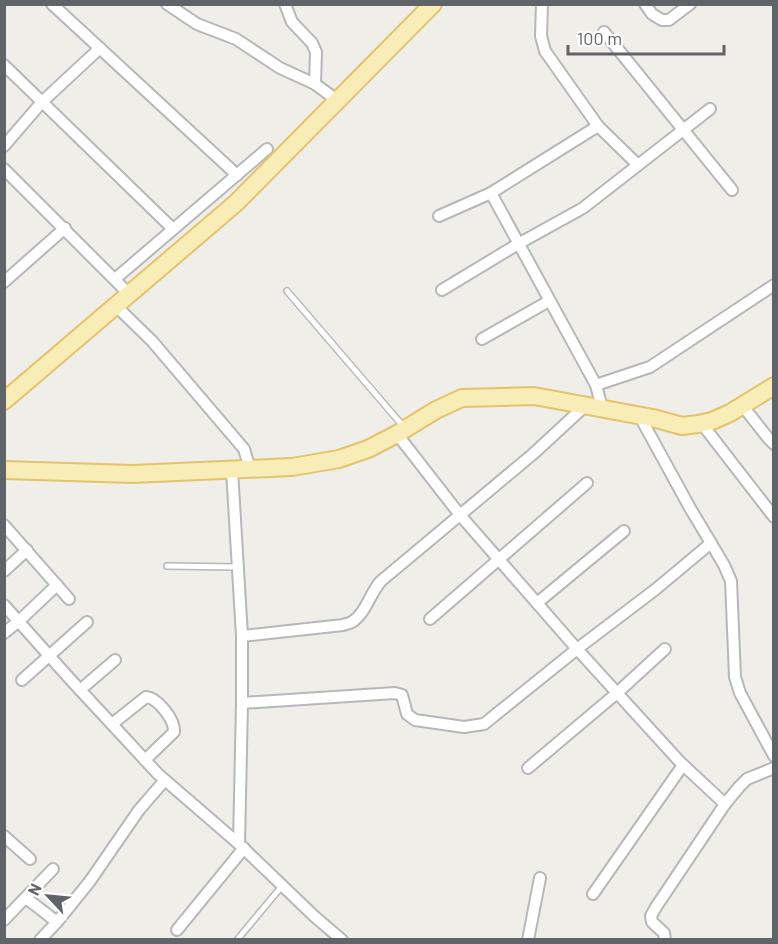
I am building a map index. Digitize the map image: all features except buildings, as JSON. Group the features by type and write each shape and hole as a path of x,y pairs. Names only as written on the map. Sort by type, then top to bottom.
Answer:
{"main road":[{"path":"4,401 236,203 433,4"},
{"path":"4,470 133,474 292,467 339,459 368,449 436,410 462,398 534,396 639,415 681,426 702,424 712,422 774,386"}],"street":[{"path":"52,4 237,175"},
{"path":"167,4 197,24 236,39 280,68 315,84 338,100"},
{"path":"285,4 292,21 312,43 316,52 315,84"},
{"path":"542,4 541,36 545,51 598,126 638,165"},
{"path":"645,4 652,14 662,20 669,20 690,4"},
{"path":"604,32 732,190"},
{"path":"4,146 42,102 100,48"},
{"path":"4,65 173,229"},
{"path":"442,290 583,208 710,109"},
{"path":"439,216 491,193 598,126"},
{"path":"115,279 267,149"},
{"path":"4,169 130,295"},
{"path":"242,636 343,625 353,621 381,581 533,454 594,407 596,385 491,193"},
{"path":"4,282 65,228"},
{"path":"596,385 650,367 774,285"},
{"path":"482,339 549,301"},
{"path":"116,306 152,341 244,448 250,469"},
{"path":"742,405 774,444"},
{"path":"639,415 731,581 735,677 740,693 773,753"},
{"path":"702,424 774,517"},
{"path":"401,431 460,515 577,650 683,765 725,804"},
{"path":"177,930 241,846 242,636 232,470"},
{"path":"430,619 587,483"},
{"path":"4,525 69,599"},
{"path":"537,603 624,531"},
{"path":"242,703 395,693 402,695 407,714 415,720 464,727 484,724 711,543"},
{"path":"4,571 27,550"},
{"path":"4,633 57,585"},
{"path":"4,604 111,724 165,780 342,939"},
{"path":"22,680 87,622"},
{"path":"528,768 665,649"},
{"path":"80,690 115,660"},
{"path":"111,724 146,697 150,697 159,704 173,723 174,732 145,760"},
{"path":"593,894 683,765"},
{"path":"664,939 664,933 653,924 651,916 656,907 725,804 739,787 747,779 774,768"},
{"path":"40,939 90,881 139,810 165,780"},
{"path":"4,836 30,859"},
{"path":"4,920 53,869"},
{"path":"528,939 540,878"},
{"path":"26,897 57,922"}],"lane":[{"path":"287,291 401,431"},
{"path":"167,566 237,567"},
{"path":"237,939 282,886"}]}
